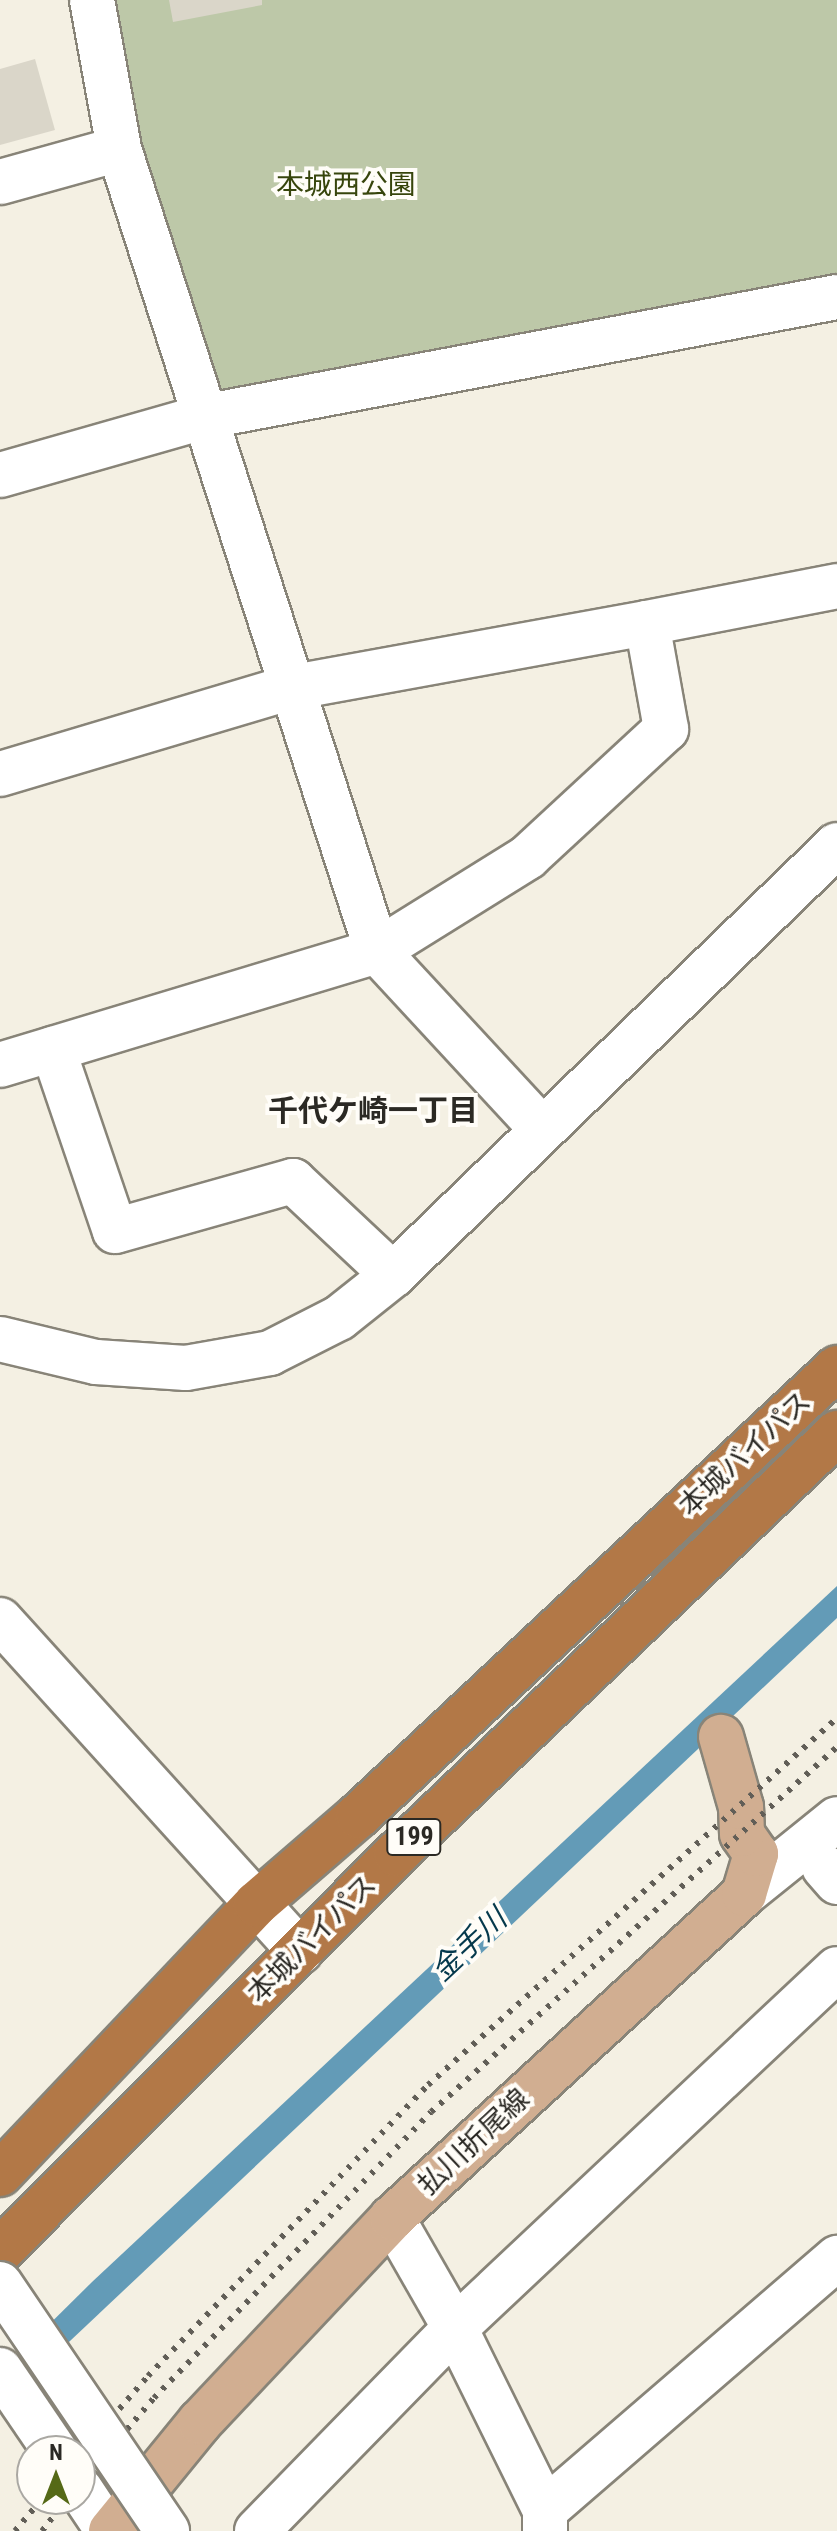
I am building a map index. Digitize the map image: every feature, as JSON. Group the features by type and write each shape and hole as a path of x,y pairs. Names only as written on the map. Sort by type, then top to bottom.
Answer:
{"highway":[{"name":"本城バイパス","path":"0,2174 256,1904 358,1816 837,1368"},
{"name":"本城バイパス","path":"0,2251 300,1951 837,1433"}],"main road":[{"path":"721,1737 741,1807 742,1834 756,1854 744,1894"},
{"name":"払川折尾線","path":"110,2531 200,2422 392,2218 744,1894"}],"street":[{"path":"92,0 119,149 289,688 377,951 541,1128"},
{"path":"0,182 119,149"},
{"path":"0,475 203,417 837,297"},
{"path":"0,774 289,688 837,586"},
{"path":"0,1065 377,951 528,857 666,729 647,623"},
{"path":"0,1339 96,1362 186,1368 270,1353 339,1318 393,1275 541,1128 837,845"},
{"path":"53,1049 115,1231 293,1181 393,1275"},
{"path":"0,1620 300,1951"},
{"path":"744,1894 837,1819"},
{"path":"257,2531 455,2328 837,1969"},
{"path":"392,2218 455,2328 545,2520 837,2258"},
{"path":"0,2284 167,2531"},
{"path":"0,2370 44,2435"},
{"path":"96,2511 110,2531"}],"green space":[{"name":"本城西公園","path":"110,0 837,0 837,274 221,399 138,147"}],"water":[{"name":"金手川","path":"837,1586 837,1618 0,2407 0,2373 92,2282"}],"building":[{"path":"169,0 262,0 262,5 173,22"},
{"path":"35,59 55,130 0,145 0,69"}],"railway":[{"path":"96,2436 148,2376 428,2085 837,1718"},
{"path":"96,2465 154,2398 431,2112 837,1747"},
{"path":"15,2531 28,2515"},
{"path":"42,2531 54,2515"}],"district":[{"name":"千代ケ崎一丁目","path":"373,1111"}]}
